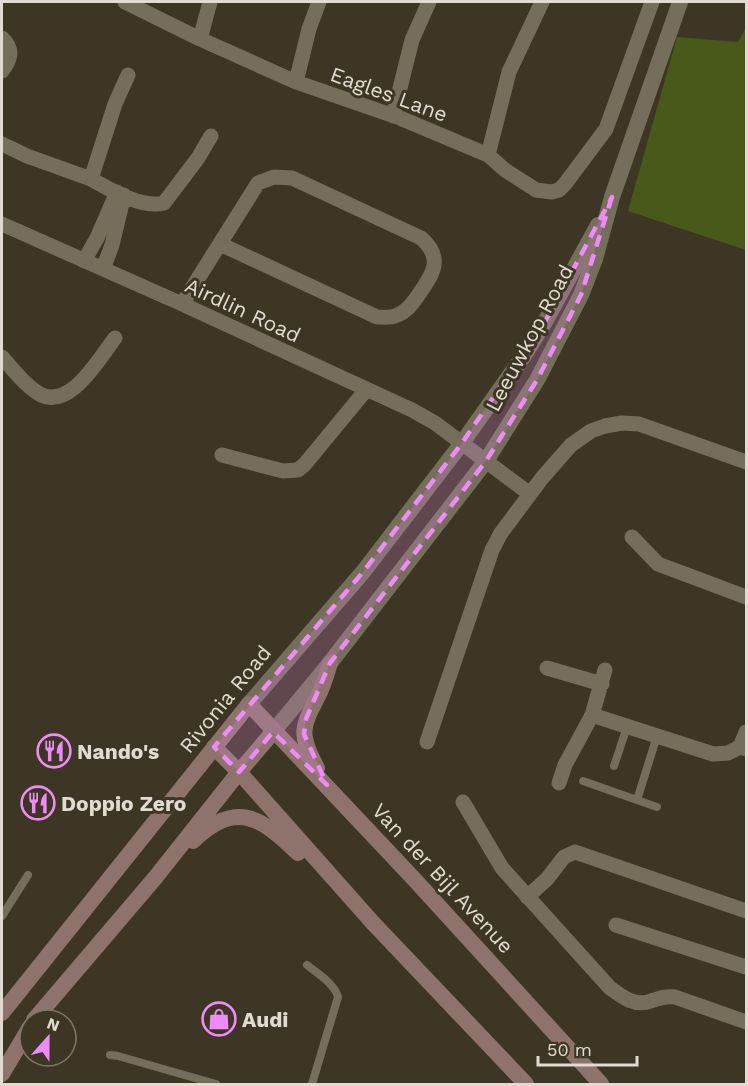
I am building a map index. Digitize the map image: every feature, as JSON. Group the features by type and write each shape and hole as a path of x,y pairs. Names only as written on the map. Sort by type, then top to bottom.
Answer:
{"main road":[{"path":"327,785 310,756 304,734 306,719 330,663"},
{"name":"Van der Bijl Avenue","path":"249,704 273,732 327,785 601,1084"},
{"name":"Rivonia Road","path":"2,1013 249,704"},
{"path":"45,1008 155,878 273,732"},
{"path":"214,747 373,923 526,1084"},
{"path":"155,878 210,826 232,818 254,819 273,829 373,923"},
{"path":"2,1060 18,1040"},
{"path":"2,1074 18,1047"}],"street":[{"name":"Eagles Lane","path":"126,2 200,39 296,82 393,116 488,155 512,175 542,192 559,190 606,129 652,2"},
{"path":"200,39 210,2"},
{"path":"296,82 309,29 319,2"},
{"path":"393,116 412,40 429,2"},
{"path":"488,155 509,72 542,2"},
{"name":"Leeuwkop Road","path":"486,461 537,381 581,295 595,259 612,197 680,2"},
{"path":"2,38 8,44 11,52 2,71"},
{"path":"91,179 115,104 128,75"},
{"path":"2,144 148,204 164,203 198,158 210,136"},
{"path":"182,304 258,183 274,177 298,181 421,238 432,251 434,266 432,276 408,309 393,317 377,317 220,244"},
{"path":"84,261 120,194"},
{"path":"103,269 112,245 120,194"},
{"name":"Leeuwkop Road","path":"462,443 525,354 546,320 612,197"},
{"name":"Airdlin Road","path":"2,224 412,410 462,443 530,494"},
{"path":"2,357 36,392 54,398 74,389 115,338"},
{"path":"222,455 291,472 298,470 366,390"},
{"path":"428,742 492,550 505,527 571,445 591,431 605,426 622,423 639,424 747,462"},
{"name":"Rivonia Road","path":"249,704 363,572 462,443"},
{"path":"273,732 330,663 486,461"},
{"path":"632,537 658,564 747,597"},
{"path":"547,668 603,677 592,715 565,765 559,783"},
{"path":"592,715 719,755 743,748 747,732"},
{"path":"463,802 502,868 610,988 621,996 639,1003 666,996 675,997 747,1022"},
{"path":"527,897 547,879 564,857 575,852 747,911"},
{"path":"616,925 747,967"}],"lane":[{"path":"614,766 627,727"},
{"path":"637,800 657,736"},
{"path":"583,781 657,807"},
{"path":"2,916 28,875"},
{"path":"306,965 336,990 338,997 312,1084"},
{"path":"110,1055 216,1084"}],"highlighted area":[{"path":"612,197 581,295 537,380 486,461 330,663 306,719 304,734 327,785 273,732 239,772 214,747 363,572 462,443 546,320"}],"green space":[{"path":"746,28 746,250 628,211 677,37 738,42"}],"place":[{"name":"Nando's","path":"54,751"},
{"name":"Doppio Zero","path":"38,803"},
{"name":"Audi","path":"219,1019"}]}
